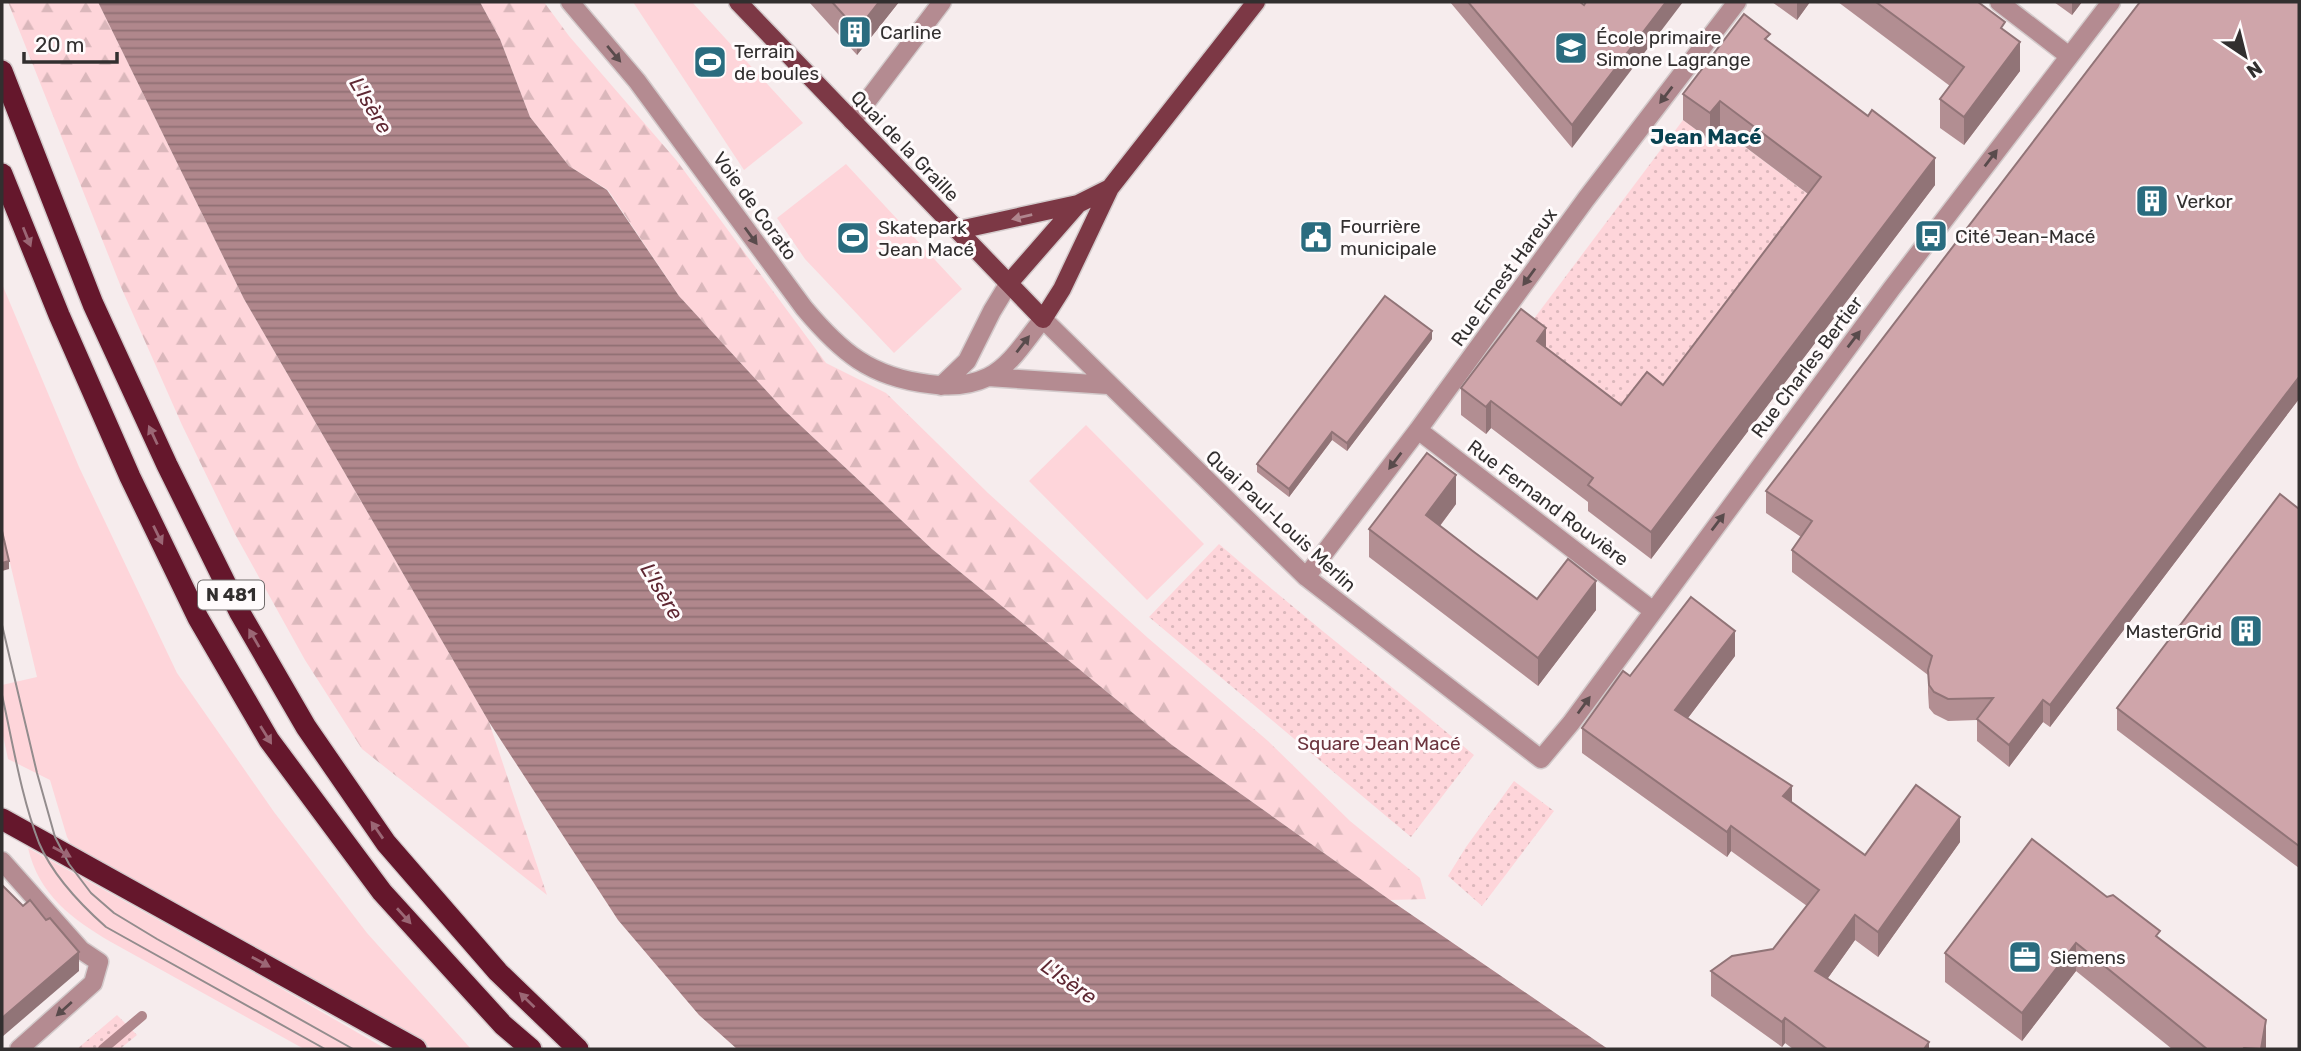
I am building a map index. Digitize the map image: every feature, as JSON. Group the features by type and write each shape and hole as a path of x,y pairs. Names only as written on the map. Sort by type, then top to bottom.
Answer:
{"highway":[{"name":"N 481","path":"2,71 93,304 167,465 240,613 293,704 386,843 498,972 578,1049"},
{"name":"N 481","path":"2,174 59,315 130,478 198,618 269,740 382,892 503,1025 531,1049"},
{"path":"2,820 416,1049"}],"main road":[{"name":"Quai de la Graille","path":"738,2 1043,319"},
{"path":"1043,319 1062,289 1110,188 1256,2"},
{"path":"958,230 1078,204 1110,188"},
{"path":"1009,283 1078,204"}],"street":[{"name":"Voie de Corato","path":"570,2 637,81 804,308 828,336 875,371 919,383 961,386 988,377 1016,353 1043,319"},
{"path":"852,121 942,2"},
{"name":"Rue Ernest Hareux","path":"1306,577 1418,430 1586,199 1737,2"},
{"path":"1998,2 2069,55"},
{"name":"Rue Charles Bertier","path":"1541,759 1571,723 1923,246 2110,2"},
{"path":"941,386 967,361 1009,283"},
{"name":"Quai Paul-Louis Merlin","path":"1043,319 1306,577 1541,759"},
{"name":"Voie de Corato","path":"988,377 1108,385"},
{"name":"Rue Fernand Rouvière","path":"1418,430 1652,610"},
{"path":"2,861 81,950 99,962 93,983 19,1049"}],"green space":[{"path":"8,2 98,2 244,299 489,722 547,895 362,749 305,660 235,534 182,425 121,287"},
{"path":"480,2 544,2 569,36 677,161 826,363 886,393 988,493 1148,638 1268,741 1350,821 1420,878 1426,899 1390,900 1172,745 932,549 784,410 679,296 608,190 569,166 530,117 500,39"},
{"name":"Terrain de boules","path":"633,2 692,2 803,123 744,170"},
{"path":"1683,120 1710,140 1720,128 1821,204 1638,444 1521,336"},
{"name":"Skatepark Jean Macé","path":"846,164 962,289 894,353 805,259 777,218"},
{"path":"2,284 79,467 177,673 274,812 367,933 471,1049 433,1049 75,852 67,837 50,780 8,759 2,731 2,685 37,677 2,529"},
{"path":"1086,425 1204,544 1147,600 1029,481"},
{"name":"Square Jean Macé","path":"1219,544 1474,755 1411,837 1149,617"},
{"path":"1514,781 1554,811 1482,906 1448,876"},
{"path":"28,848 386,1049 304,1049 111,942 70,915 59,904 40,879"},
{"path":"117,1015 137,1035 120,1049 77,1049"}],"water":[{"name":"L'Isère","path":"98,2 480,2 500,39 530,117 569,166 607,190 679,296 784,410 932,549 1172,745 1390,900 1608,1049 737,1049 699,1015 618,920 489,722 244,299"}],"building":[{"path":"832,2 879,2 857,30"},
{"path":"1468,2 1580,2 1584,5 1586,2 1666,2 1572,125"},
{"path":"1876,2 1978,2 2005,22 2001,28 2020,42 1964,117 1940,99 1964,67"},
{"name":"Verkor","path":"2140,2 2299,2 2299,377 2050,705 2043,700 2009,745 1977,719 1993,698 1948,699 1934,692 1929,685 1928,670 1932,656 1792,550 1812,521 1766,491"},
{"path":"1744,14 1770,34 1765,39 1868,116 1872,110 1935,158 1651,532 1588,485 1593,478 1491,401 1486,407 1461,388 1521,309 1546,328 1537,341 1621,405 1647,372 1663,385 1821,177 1720,101 1710,113 1683,94"},
{"path":"1385,296 1432,331 1347,443 1332,432 1289,489 1257,464"},
{"path":"1427,453 1456,475 1426,515 1474,552 1537,599 1568,559 1596,581 1538,658 1369,529"},
{"name":"MasterGrid","path":"2280,494 2299,509 2299,846 2117,708"},
{"path":"2,531 9,561 2,563"},
{"path":"1691,597 1735,631 1675,710 1792,786 1783,796 1865,855 1916,785 1960,817 1878,932 1855,915 1815,971 1929,1042 1924,1049 1827,1049 1785,1018 1782,1022 1711,971 1732,956 1773,949 1819,890 1731,826 1727,832 1582,728 1623,671 1630,676"},
{"name":"Siemens","path":"2032,839 2107,897 2113,895 2160,931 2156,936 2266,1020 2261,1049 2207,1049 2076,943 2022,1013 1945,953"},
{"path":"2,885 23,906 30,900 46,920 50,918 79,952 2,1018"}],"waterway":[{"path":"103,1049 142,1016"}],"tram line":[{"path":"2,625 55,837 69,864 91,893 114,913 157,939 353,1049"},
{"path":"2,695 22,788 39,843 59,878 77,899 106,927 325,1049"}],"place":[{"name":"Carline","path":"855,32"},
{"name":"École primaire Simone Lagrange","path":"1571,48"},
{"name":"Terrain de boules","path":"710,62"},
{"name":"Verkor","path":"2152,201"},
{"name":"Cité Jean-Macé","path":"1931,236"},
{"name":"Fourrière municipale","path":"1316,237"},
{"name":"Skatepark Jean Macé","path":"853,238"},
{"name":"MasterGrid","path":"2246,631"},
{"name":"Siemens","path":"2025,957"}],"district":[{"name":"Jean Macé","path":"1706,136"}]}
